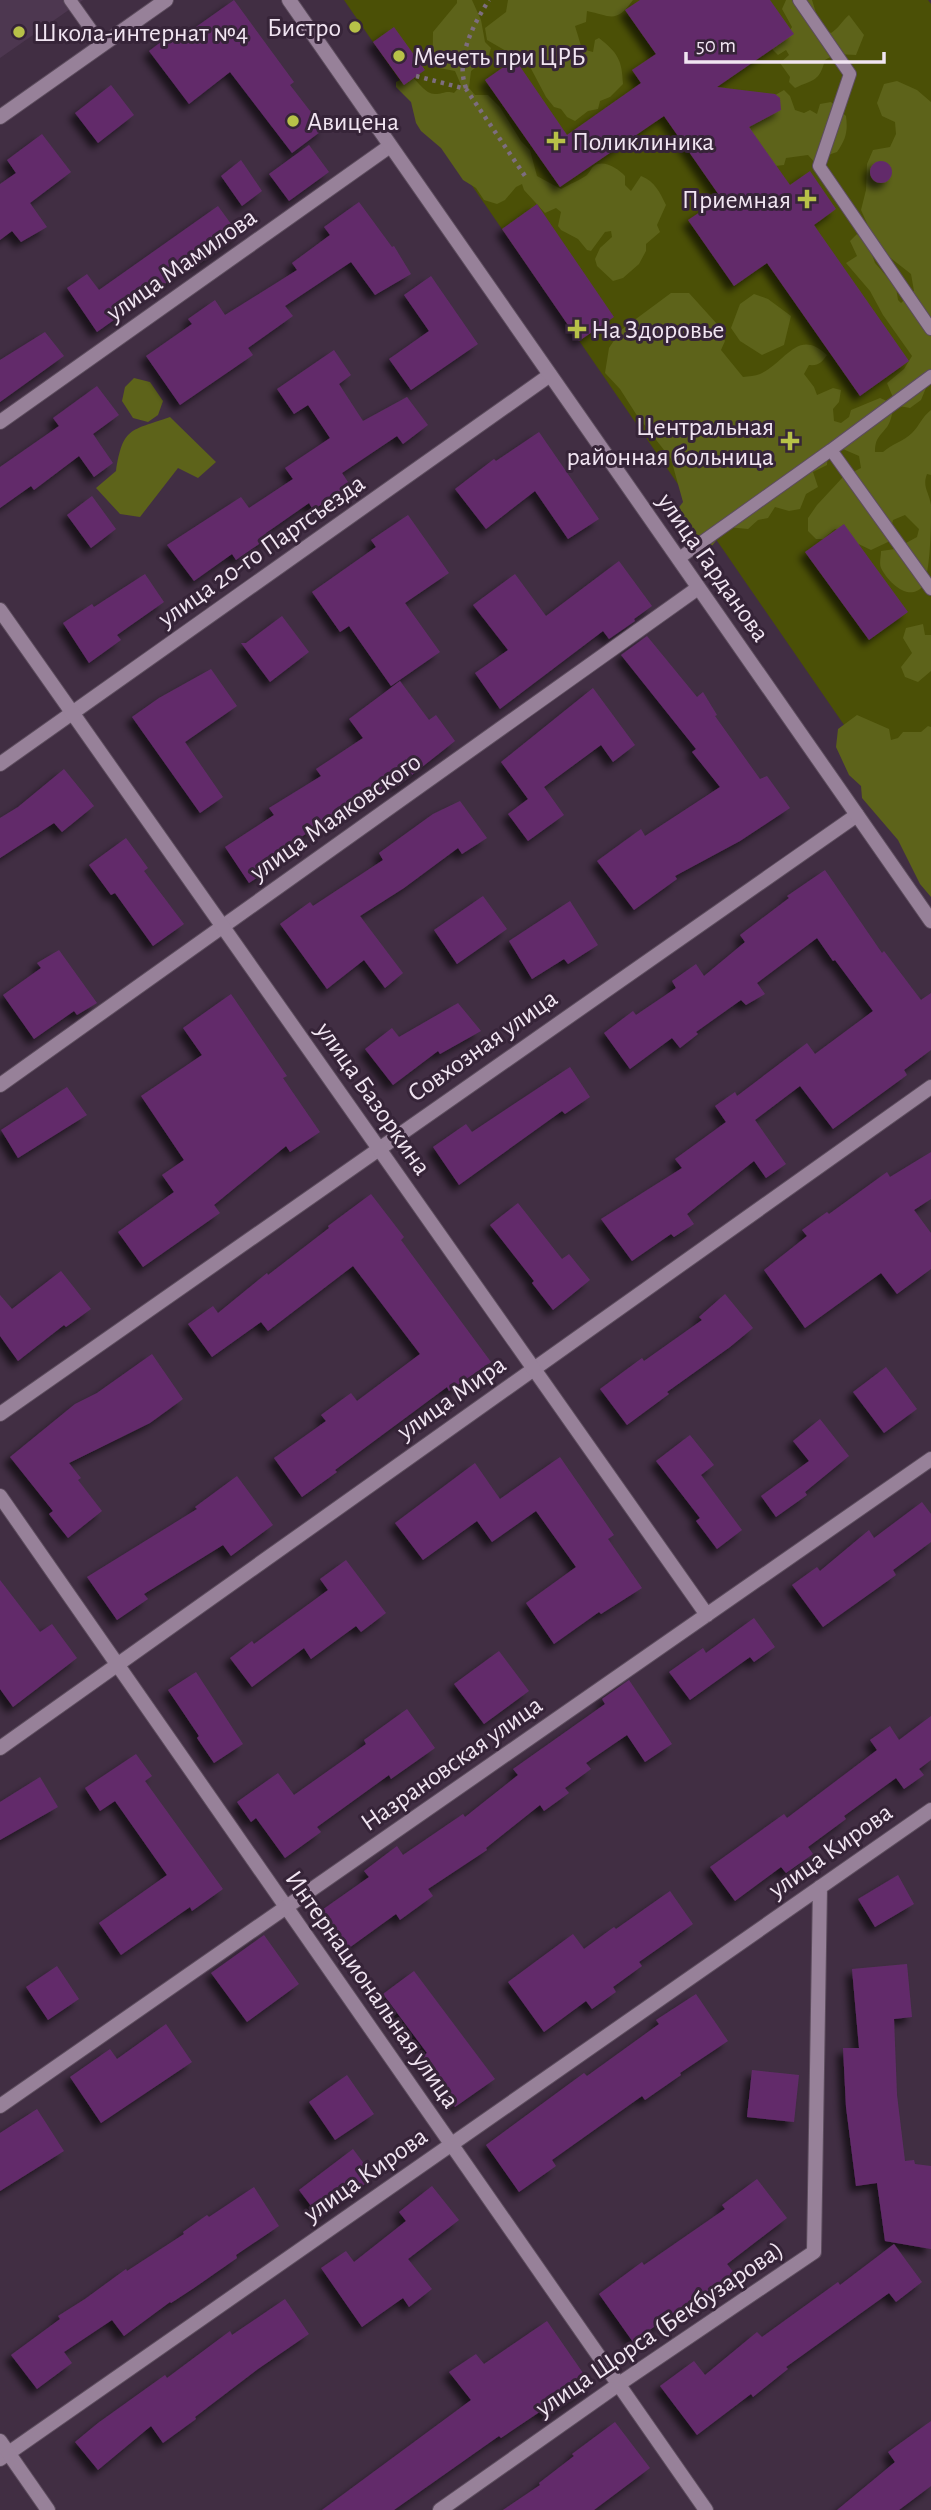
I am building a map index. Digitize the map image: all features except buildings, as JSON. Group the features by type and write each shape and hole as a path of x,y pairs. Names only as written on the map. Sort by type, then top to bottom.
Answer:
{"street":[{"path":"0,117 166,0"},
{"name":"улица Гарданова","path":"289,0 931,921"},
{"name":"улица Мамилова","path":"0,422 390,146"},
{"name":"улица 20-го Партсъезда","path":"0,764 550,375"},
{"name":"улица Маяковского","path":"0,1085 698,588"},
{"name":"улица Базоркина","path":"0,610 708,1615"},
{"name":"Совхозная улица","path":"0,1414 857,815"},
{"name":"улица Мира","path":"0,1748 931,1087"},
{"name":"Назрановская улица","path":"0,2106 931,1459"},
{"name":"Интернациональная улица","path":"0,1496 706,2510"},
{"name":"улица Кирова","path":"3,2451 452,2144 931,1810"},
{"name":"улица Щорса (Бекбузарова)","path":"440,2510 814,2252 820,1887"},
{"path":"3,2451 48,2510"}],"lane":[{"path":"70,0 102,45"},
{"path":"799,0 850,74 819,166 931,329"},
{"path":"678,559 931,376"},
{"path":"831,450 931,589"}],"path":[{"path":"489,0 467,44 461,76 466,89 525,176"},
{"path":"416,76 466,89"}],"shaded area":[{"name":"Школа-интернат №4","path":"0,0 83,0 0,58"},
{"name":"Центральная районная больница","path":"344,0 928,0 931,4 931,851"}],"green space":[{"path":"457,0 472,0 481,20 485,42 491,48 488,58 471,71 469,88 475,95 488,95 500,107 521,141 530,150 537,176 561,189 585,177 594,166 606,164 625,176 625,185 631,191 641,176 650,181 659,192 666,205 657,225 660,232 646,244 646,251 639,264 623,278 613,281 597,266 595,259 600,248 612,237 611,231 605,232 591,251 587,250 578,239 558,226 561,212 556,208 545,213 524,190 522,184 497,204 484,200 476,188 463,180 441,148 421,131 416,123 411,102 396,87 396,82 410,75 425,90 435,94 454,93 461,85 455,71 439,68 433,51 433,32"},
{"path":"508,0 633,0 622,13 613,16 587,11 586,22 575,26 582,49 593,52 595,40 599,38 611,48 622,69 623,84 610,97 600,101 598,109 588,111 575,121 567,117 546,97 528,63 529,57 513,55 487,40 485,28 506,12"},
{"path":"786,0 812,0 821,22 831,33 849,15 864,35 856,55 840,55 825,60 818,76 795,88 780,63 789,55 786,50 778,55 770,47 792,27 782,9"},
{"path":"897,81 917,90 931,102 931,376 921,400 910,408 899,406 887,383 904,369 912,356 883,315 870,291 846,263 857,256 850,241 857,234 868,243 875,263 896,287 901,303 914,291 911,274 888,256 874,239 861,210 866,190 867,164 873,150 890,147 896,134 895,122 882,116 877,103 884,84"},
{"path":"784,90 790,96 795,110 804,113 810,110 817,114 820,104 831,102 846,116 846,131 842,143 837,152 828,155 819,167 808,155 786,158 784,165 775,166 740,115"},
{"path":"671,293 689,293 717,324 725,341 721,350 743,377 760,374 792,349 808,344 827,355 820,363 809,365 804,374 817,395 833,388 841,390 839,402 833,409 834,421 841,423 849,417 851,410 880,398 887,401 893,410 888,425 877,440 875,452 883,452 909,436 931,410 931,475 927,474 925,482 931,505 930,547 923,586 912,592 899,589 880,566 881,551 895,549 917,537 919,529 905,515 893,520 888,542 871,550 850,540 845,532 835,529 823,539 816,539 808,531 808,518 817,505 843,477 861,468 859,456 829,443 827,465 813,472 818,487 806,494 800,509 789,511 775,507 768,518 758,520 748,529 727,527 711,547 687,527 677,510 683,502 671,459 620,389 605,373 609,348 621,330"},
{"path":"754,294 768,299 791,316 784,345 762,355 740,341 731,328 740,304"},
{"path":"134,378 150,382 163,401 158,415 148,422 133,418 122,401 125,387"},
{"path":"170,417 216,462 198,478 178,468 140,517 120,514 96,488 116,471 122,446 131,433"},
{"path":"923,624 925,635 931,635 931,671 918,682 905,677 901,667 912,653 903,638 906,628"},
{"path":"857,715 889,729 891,740 898,738 903,732 921,732 928,726 931,727 931,897 920,884 898,840 862,798 861,786 849,775 836,747 838,729"}],"place":[{"name":"Бистро","path":"355,27"},
{"name":"Школа-интернат №4","path":"19,32"},
{"name":"Мечеть при ЦРБ","path":"399,56"},
{"name":"Авицена","path":"293,121"},
{"name":"Поликлиника","path":"556,141"},
{"name":"Приемная","path":"807,199"},
{"name":"На Здоровье","path":"577,329"},
{"name":"Центральная районная больница","path":"790,441"}]}
